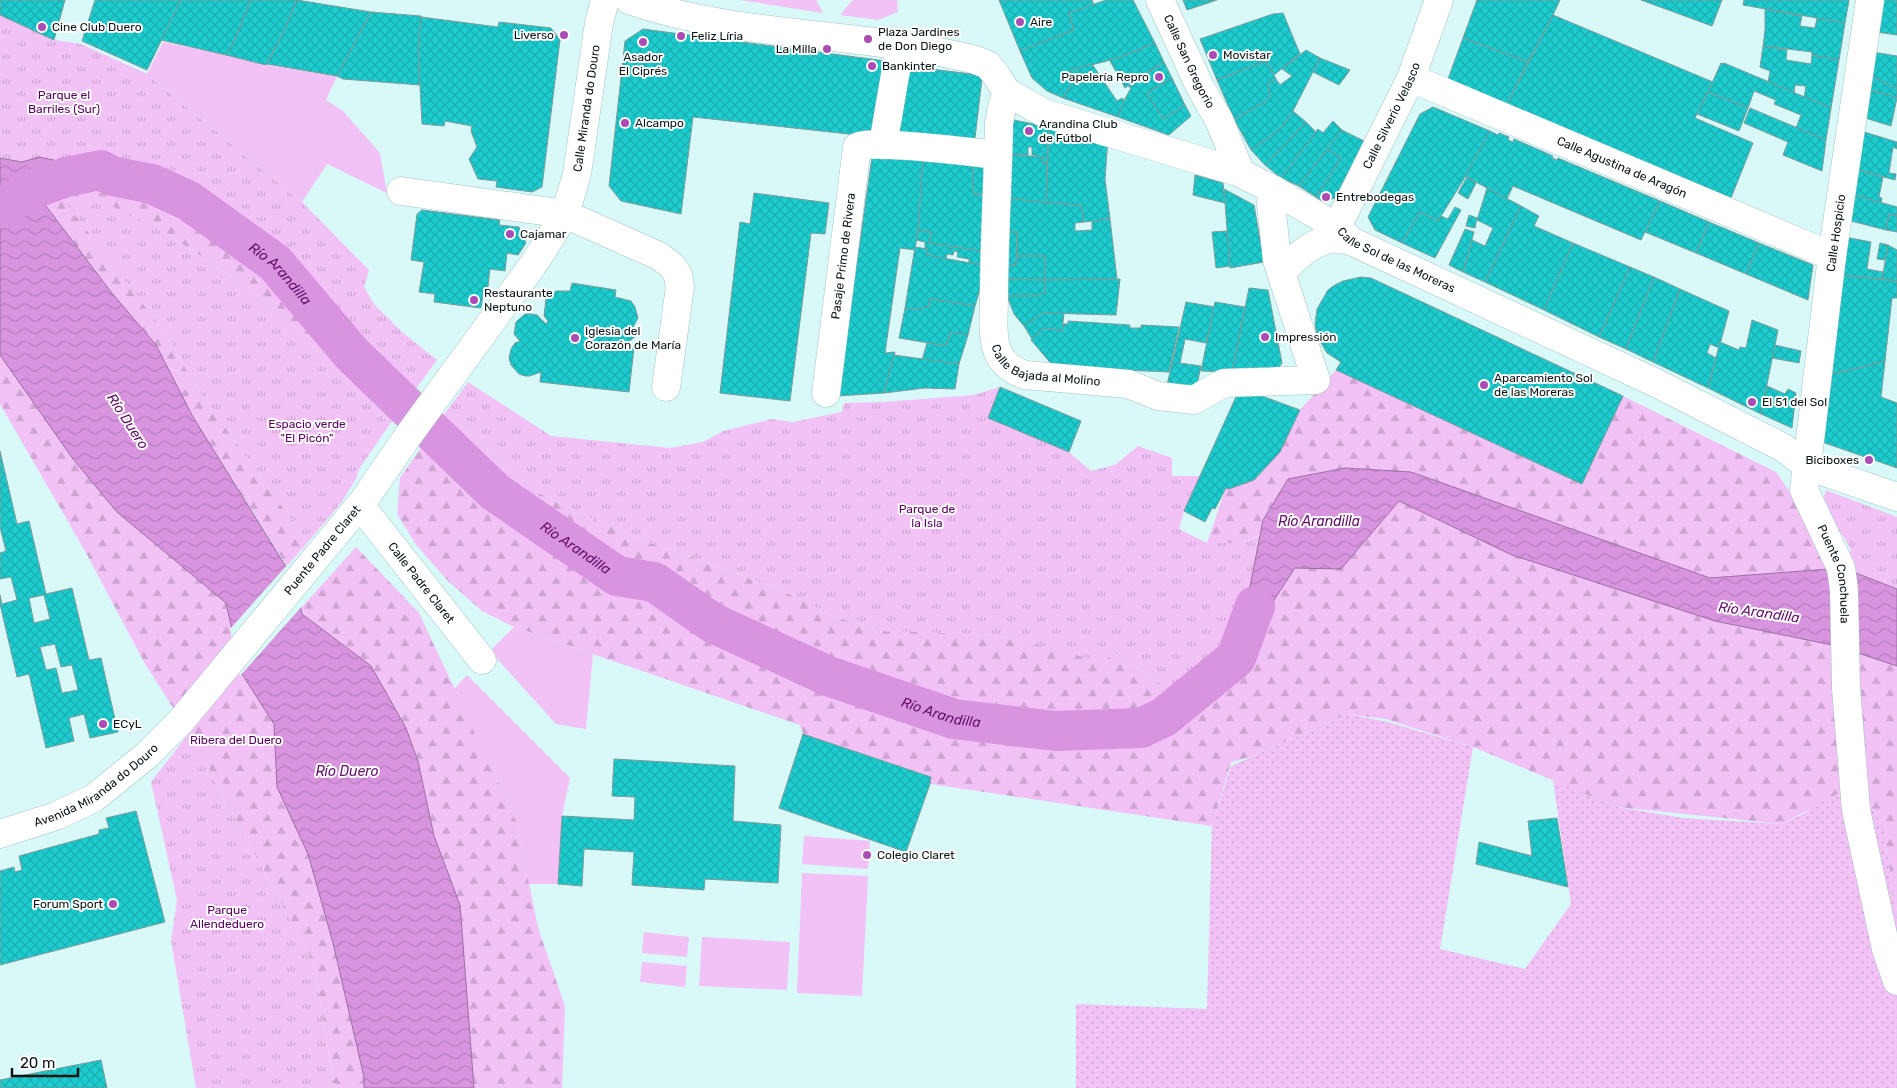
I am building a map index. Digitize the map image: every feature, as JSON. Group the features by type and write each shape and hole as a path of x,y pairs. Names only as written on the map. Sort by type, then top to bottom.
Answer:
{"street":[{"name":"Calle Miranda do Douro","path":"455,373 535,262 565,214 578,174 599,24 605,0"},
{"path":"628,0 708,22 900,46 883,145"},
{"name":"Calle San Gregorio","path":"1160,0 1200,87 1219,120 1239,169 1238,172"},
{"name":"Calle Silverio Velasco","path":"1344,234 1411,78 1439,0"},
{"name":"Calle Hospicio","path":"1807,466 1832,256 1870,0"},
{"name":"Calle Sol de las Moreras","path":"900,46 976,60 988,65 1007,92 1044,113 1238,172 1274,190 1344,234 1656,384 1784,448 1807,466 1897,497"},
{"name":"Calle Agustina de Aragón","path":"1411,78 1832,256"},
{"name":"Calle Bajada al Molino","path":"1007,92 1000,113 994,268 994,333 1000,355 1009,368 1025,375 1128,384 1158,396 1194,400 1224,383 1316,380 1286,274"},
{"name":"Calle San Gregorio","path":"1192,159 1214,134 1219,120"},
{"name":"Pasaje Primo de Rivera","path":"826,394 855,154 858,147 860,145 883,145 998,155"},
{"path":"1274,190 1271,203 1277,260 1286,274"},
{"path":"401,191 565,214 659,256 672,266 678,275 680,287 666,387"},
{"path":"1286,274 1297,205"},
{"path":"1286,274 1299,254 1344,234"},
{"name":"Puente Padre Claret","path":"182,721 360,506 408,436 455,373"},
{"name":"Puente Conchuela","path":"1807,466 1804,490 1841,568 1844,590 1846,688 1859,825 1886,948 1897,981"},
{"name":"Calle Padre Claret","path":"360,506 482,660"},
{"name":"Avenida Miranda do Douro","path":"0,834 56,816 94,798 147,755 182,721"}],"green space":[{"path":"739,0 816,0 823,13"},
{"path":"853,0 897,0 898,12 878,20 840,15"},
{"name":"Parque el Barriles (Sur)","path":"0,15 54,40 81,44 147,74 302,202 369,270 364,287 374,304 402,332 437,360 404,405 341,341 279,268 196,206 168,192 101,170 39,157 22,162 0,157"},
{"path":"163,42 266,65 337,76 326,100 343,111 380,153 387,193 327,164 302,202 147,74"},
{"path":"101,170 112,176 152,184 189,201 275,263 352,354 404,405 390,424 289,322 232,277 170,236 66,202 169,338 194,384 308,542 287,566 193,417 156,345 111,292 34,189 95,179"},
{"name":"Espacio verde \"El Picón\"","path":"65,202 104,202 170,236 232,277 289,322 390,424 359,469 356,479 341,503 308,542 194,384 169,338"},
{"name":"Ribera del Duero","path":"0,355 73,459 117,512 226,603 242,674 274,724 277,787 308,854 333,943 364,1077 364,1088 334,1088 314,964 189,733 144,662 85,551 0,404"},
{"path":"1336,370 1582,484 1623,396 1776,472 1843,568 1710,578 1411,472 1345,468 1288,479 1263,519 1260,535 1240,543 1207,543 1226,488 1229,489 1254,480 1280,452 1300,410"},
{"name":"Parque de la Isla","path":"468,382 551,436 670,448 703,442 723,431 772,419 793,422 842,412 844,403 974,395 1000,387 988,418 1069,452 1091,471 1115,465 1138,446 1172,458 1172,476 1200,476 1184,511 1179,529 1207,543 1240,543 1267,533 1254,608 1236,658 1186,700 1114,653 1102,662 1030,643 983,634 881,631 831,615 780,589 637,538 541,494 511,472 470,433 443,416"},
{"path":"443,416 470,433 511,472 541,494 637,538 780,589 831,615 881,631 983,634 1030,643 1114,653 1186,700 1236,658 1295,568 1341,568 1399,501 1512,555 1715,621 1837,646 1897,666 1897,911 1892,891 1885,828 1854,780 1854,785 1782,824 1617,807 1473,747 1386,719 1347,714 1253,756 1231,762 1212,826 930,784 930,776 803,734 800,725 514,627 482,611 448,581 417,546 397,514 400,478"},
{"path":"1826,490 1897,517 1897,589 1843,568 1851,550 1826,511 1824,498"},
{"path":"356,547 419,613 517,822 538,928 565,1006 562,1088 474,1088 460,905 434,836 418,760 406,728 371,666 302,614 301,608"},
{"path":"514,627 593,654 586,729 556,724 490,651"},
{"path":"467,675 570,778 562,816 558,884 529,884 517,822 454,689"},
{"path":"1347,714 1388,722 1473,747 1440,949 1525,969 1571,904 1553,780 1617,807 1684,818 1782,824 1801,815 1853,780 1885,828 1892,891 1897,911 1897,1088 1076,1088 1076,1004 1207,1009 1212,826 1231,766"},
{"name":"Parque Allendeduero","path":"189,733 314,964 334,1088 196,1088 171,941 177,900 151,782"},
{"path":"804,836 870,841 868,869 802,864"},
{"path":"802,873 868,876 862,996 797,993"},
{"path":"644,932 689,937 687,957 642,953"},
{"path":"702,937 790,942 787,990 699,986"},
{"path":"642,962 687,966 685,987 640,982"}],"water":[{"name":"Río Duero","path":"39,157 101,170 95,179 34,190 111,292 156,345 193,417 295,581 302,614 371,666 406,728 418,761 434,836 460,905 474,1088 364,1088 364,1077 333,943 308,854 277,787 274,724 242,674 226,603 117,512 73,459 0,355 0,158 22,162"},
{"name":"Río Arandilla","path":"1345,468 1411,472 1710,578 1843,568 1897,589 1897,666 1837,646 1715,621 1512,555 1399,501 1341,569 1295,568 1236,658 1216,673 1247,602 1263,520 1288,479"}],"pier":[{"path":"288,564 298,580 303,605 240,676 230,629"}],"building":[{"name":"Cine Club Duero","path":"0,0 65,0 54,40 0,15"},
{"path":"95,0 181,0 147,70 82,41"},
{"path":"181,0 251,0 234,42 226,55 161,40"},
{"path":"251,0 297,0 284,31 266,65 226,55 234,42"},
{"path":"297,0 371,12 337,76 267,64"},
{"path":"999,0 1092,0 1094,5 1069,13 1074,30 1020,51"},
{"path":"1106,0 1133,0 1155,43 1118,58 1069,71 1074,80 1063,98 1047,91 1032,78 1020,51 1074,30 1069,13"},
{"path":"1183,0 1217,0 1187,10"},
{"path":"1477,0 1560,0 1528,62 1463,38"},
{"path":"1641,0 1722,0 1712,26"},
{"path":"1744,0 1849,0 1845,23 1743,5"},
{"path":"1881,0 1897,0 1897,35 1876,32"},
{"path":"1765,9 1802,16 1800,26 1815,28 1817,18 1845,23 1839,60 1812,55 1812,52 1763,46"},
{"path":"371,12 421,16 418,49 420,85 343,79 337,76"},
{"path":"1283,13 1300,54 1274,75 1266,61 1217,80 1200,39 1273,14"},
{"path":"1553,15 1713,82 1695,118 1753,143 1731,198 1507,104"},
{"path":"421,17 498,27 499,22 551,28 560,40 542,187 532,192 496,187 497,181 478,179 469,159 477,147 471,131 472,126 445,121 444,126 422,124 418,49"},
{"path":"643,29 886,61 876,137 693,117 681,214 621,201 609,186 625,41"},
{"path":"1463,38 1528,62 1507,104 1448,79"},
{"path":"1155,43 1164,62 1125,88 1109,59 1118,58"},
{"path":"1763,46 1787,50 1786,60 1811,64 1812,55 1839,60 1831,108 1804,98 1806,86 1795,85 1794,94 1768,83 1770,71 1760,67"},
{"path":"1306,50 1320,58 1293,111 1283,126 1251,150 1234,119 1270,97 1268,83 1276,79 1280,85 1292,76 1282,69"},
{"path":"1873,52 1897,56 1897,89 1870,75"},
{"path":"1320,58 1350,70 1339,85 1313,72"},
{"path":"1266,61 1276,79 1268,83 1270,97 1234,119 1217,80"},
{"path":"1164,62 1172,78 1147,93 1163,119 1185,105 1191,116 1169,135 1118,117 1121,106 1131,88 1128,86"},
{"path":"1721,63 1831,108 1826,140 1796,128 1801,115 1774,104 1776,100 1754,91 1748,108 1708,92"},
{"path":"1092,64 1117,101 1122,98 1124,100 1118,117 1063,98 1074,80 1069,71"},
{"path":"906,66 980,75 982,79 975,138 972,140 897,132"},
{"path":"1870,75 1897,89 1897,98 1867,89"},
{"path":"1172,78 1185,105 1163,119 1147,93"},
{"path":"1867,89 1897,98 1891,126 1862,117"},
{"path":"1708,92 1748,108 1739,131 1697,114"},
{"path":"1433,107 1490,131 1472,166 1438,221 1420,212 1402,243 1375,230 1368,217 1420,114"},
{"path":"1750,108 1826,140 1822,171 1783,155 1788,142 1744,123"},
{"path":"1293,111 1306,122 1265,165 1251,150 1283,126"},
{"path":"1009,119 1049,127 1047,163 1042,162 1043,157 1032,155 1032,147 1028,147 1028,155 1008,154"},
{"path":"1333,121 1342,130 1299,186 1281,178 1318,129 1323,133"},
{"path":"1306,122 1316,132 1281,178 1265,165"},
{"path":"1049,127 1108,138 1105,179 1110,219 1084,222 1081,205 1046,203"},
{"path":"1342,130 1364,141 1335,198 1323,202 1316,197 1341,158 1327,149"},
{"path":"1490,131 1509,137 1508,140 1513,142 1514,139 1553,156 1552,158 1557,160 1558,158 1660,201 1641,240 1513,186 1507,199 1465,176"},
{"path":"1861,131 1897,142 1897,149 1893,147 1889,173 1896,174 1895,180 1855,169"},
{"path":"1327,149 1341,158 1316,197 1299,186"},
{"path":"1008,154 1043,157 1042,162 1047,163 1046,203 1007,198"},
{"path":"872,157 923,158 918,230 915,250 900,248 885,353 895,352 884,393 838,396"},
{"path":"923,158 973,160 973,194 990,195 988,252 929,243 931,232 918,230"},
{"path":"973,160 990,161 989,194 973,194"},
{"path":"1855,169 1883,177 1879,197 1882,198 1881,203 1851,194"},
{"path":"1195,175 1223,183 1225,203 1193,195"},
{"path":"1467,177 1476,183 1468,199 1458,193"},
{"path":"1487,188 1521,206 1485,282 1463,272 1472,240 1485,246 1493,228 1477,220"},
{"path":"1224,189 1254,205 1264,262 1230,268"},
{"path":"754,193 829,203 825,234 811,233 790,401 720,393 740,222 750,224"},
{"path":"1851,194 1897,207 1897,216 1889,214 1886,230 1847,220"},
{"path":"1007,198 1081,205 1084,222 1075,223 1075,231 1092,230 1092,221 1110,219 1117,279 1044,280 1045,256 1017,256 1017,232 1006,232"},
{"path":"1660,201 1709,222 1696,253 1645,232"},
{"path":"1521,206 1539,216 1534,226 1573,243 1544,310 1485,282"},
{"path":"1455,207 1461,210 1435,258 1402,243 1420,212 1438,221 1441,216 1448,219"},
{"path":"422,210 500,220 499,225 519,227 526,243 518,255 507,253 505,271 490,269 487,295 483,294 481,308 434,302 435,294 419,292 424,262 411,260 417,214"},
{"path":"1889,214 1897,216 1897,232 1886,230"},
{"path":"1469,215 1477,218 1475,228 1466,226"},
{"path":"1709,222 1759,243 1746,274 1696,253"},
{"path":"1465,229 1474,232 1463,272 1449,265"},
{"path":"918,230 931,232 929,243 988,252 987,266 969,263 969,259 957,257 958,252 954,251 953,255 947,254 946,259 927,255 928,249 925,249 925,242 916,240"},
{"path":"1227,231 1230,266 1216,268 1212,232"},
{"path":"1001,232 1017,232 1016,265 1000,265"},
{"path":"1845,237 1871,242 1867,269 1883,272 1882,279 1840,275"},
{"path":"1573,243 1630,267 1599,337 1544,310"},
{"path":"1759,243 1813,265 1808,300 1746,274"},
{"path":"1880,243 1888,245 1885,260 1877,259"},
{"path":"1888,245 1897,250 1897,281 1882,279"},
{"path":"915,247 928,249 927,255 987,266 975,306 930,299 929,307 905,308"},
{"path":"1017,256 1045,256 1044,280 1000,279 1000,265 1016,265"},
{"path":"1630,267 1654,277 1626,349 1599,337"},
{"path":"1840,275 1897,281 1897,298 1892,298 1885,361 1828,374"},
{"name":"Aparcamiento Sol de las Moreras","path":"1361,277 1371,278 1623,396 1582,484 1336,370 1341,362 1327,353 1317,336 1315,324 1317,309 1328,290 1343,281"},
{"path":"1654,277 1680,289 1653,362 1626,349"},
{"path":"1000,279 1044,280 1045,292 1036,296 1007,296"},
{"path":"1120,279 1116,315 1043,313 1024,326 1014,314 1007,296 1036,296 1045,292 1044,280"},
{"name":"Iglesia del Corazón de María","path":"572,283 616,290 615,297 631,301 635,307 638,318 631,331 636,336 623,346 634,348 629,392 540,382 541,372 525,376 519,374 511,365 509,358 511,349 515,343 520,341 514,334 516,322 525,314 532,314 537,315 546,324 548,321 544,316 546,299 556,291 570,291"},
{"path":"1249,288 1268,290 1282,363 1276,371 1232,372"},
{"path":"1680,289 1729,311 1719,348 1710,344 1707,353 1716,358 1708,388 1653,362"},
{"path":"930,299 975,306 968,335 951,332 946,346 899,338 905,308 929,307"},
{"path":"1186,302 1215,307 1206,343 1185,339 1180,363 1201,366 1197,385 1178,387 1167,385"},
{"path":"1215,302 1245,307 1232,372 1201,371"},
{"path":"1043,313 1064,313 1062,331 1044,328 1032,339 1024,326"},
{"path":"1752,320 1778,330 1761,414 1708,388 1720,342 1739,350 1740,347 1746,348"},
{"path":"1068,321 1130,325 1130,328 1141,328 1141,325 1179,327 1169,372 1054,367 1031,340 1044,328 1062,331 1063,324 1068,324"},
{"path":"951,332 968,335 959,364 922,360 927,343 946,346"},
{"path":"1775,345 1801,351 1799,363 1772,358"},
{"path":"894,355 959,364 955,389 925,388 884,393"},
{"path":"1885,361 1881,397 1897,403 1897,468 1822,442 1828,374"},
{"path":"1767,386 1785,394 1788,389 1796,393 1792,428 1761,414"},
{"path":"1000,387 1081,421 1069,452 988,418"},
{"path":"1240,388 1300,410 1280,452 1254,480 1229,489 1226,488 1215,509 1212,508 1205,522 1184,511"},
{"path":"0,451 17,524 29,521 46,594 72,588 89,660 101,658 118,732 90,738 84,714 69,718 74,741 46,748 29,674 17,677 0,604 0,595 2,604 17,600 11,577 0,579 0,553 6,551 0,527","holes":["44,595 50,619 34,623 29,598","55,644 61,667 72,665 78,690 62,693 56,668 46,670 40,647"]},
{"path":"803,734 931,777 906,852 779,808"},
{"path":"614,759 735,766 733,821 781,825 778,883 705,879 704,890 632,885 634,852 584,849 582,886 558,884 562,816 634,820 635,797 612,796"},
{"path":"136,811 165,922 0,965 0,871 14,867 15,872 22,870 19,856 99,834 99,830 109,828 106,818"},
{"path":"1557,818 1568,887 1476,864 1479,842 1532,856 1528,821"},
{"path":"101,1060 107,1088 0,1088 0,1080"}],"waterway":[{"name":"Río Arandilla","path":"0,208 33,189 66,177 101,170 112,176 152,184 189,201 275,263 352,354 495,492 617,576 654,582 713,623 828,676 954,719 1056,731 1141,728 1164,717 1236,658 1255,606"}],"place":[{"name":"Aire","path":"1020,22"},
{"name":"Cine Club Duero","path":"42,27"},
{"name":"Liverso","path":"564,35"},
{"name":"Feliz Líria","path":"681,36"},
{"name":"Plaza Jardines de Don Diego","path":"868,39"},
{"name":"Asador El Ciprés","path":"643,42"},
{"name":"La Milla","path":"827,49"},
{"name":"Movistar","path":"1213,55"},
{"name":"Bankinter","path":"872,66"},
{"name":"Papelería Repro","path":"1159,77"},
{"name":"Alcampo","path":"625,123"},
{"name":"Arandina Club de Fútbol","path":"1029,131"},
{"name":"Entrebodegas","path":"1326,197"},
{"name":"Cajamar","path":"510,234"},
{"name":"Restaurante Neptuno","path":"474,300"},
{"name":"Impressión","path":"1265,337"},
{"name":"Iglesia del Corazón de María","path":"575,338"},
{"name":"Aparcamiento Sol de las Moreras","path":"1484,385"},
{"name":"El 51 del Sol","path":"1752,402"},
{"name":"Biciboxes","path":"1869,460"},
{"name":"ECyL","path":"103,724"},
{"name":"Colegio Claret","path":"867,855"},
{"name":"Forum Sport","path":"113,904"}]}
